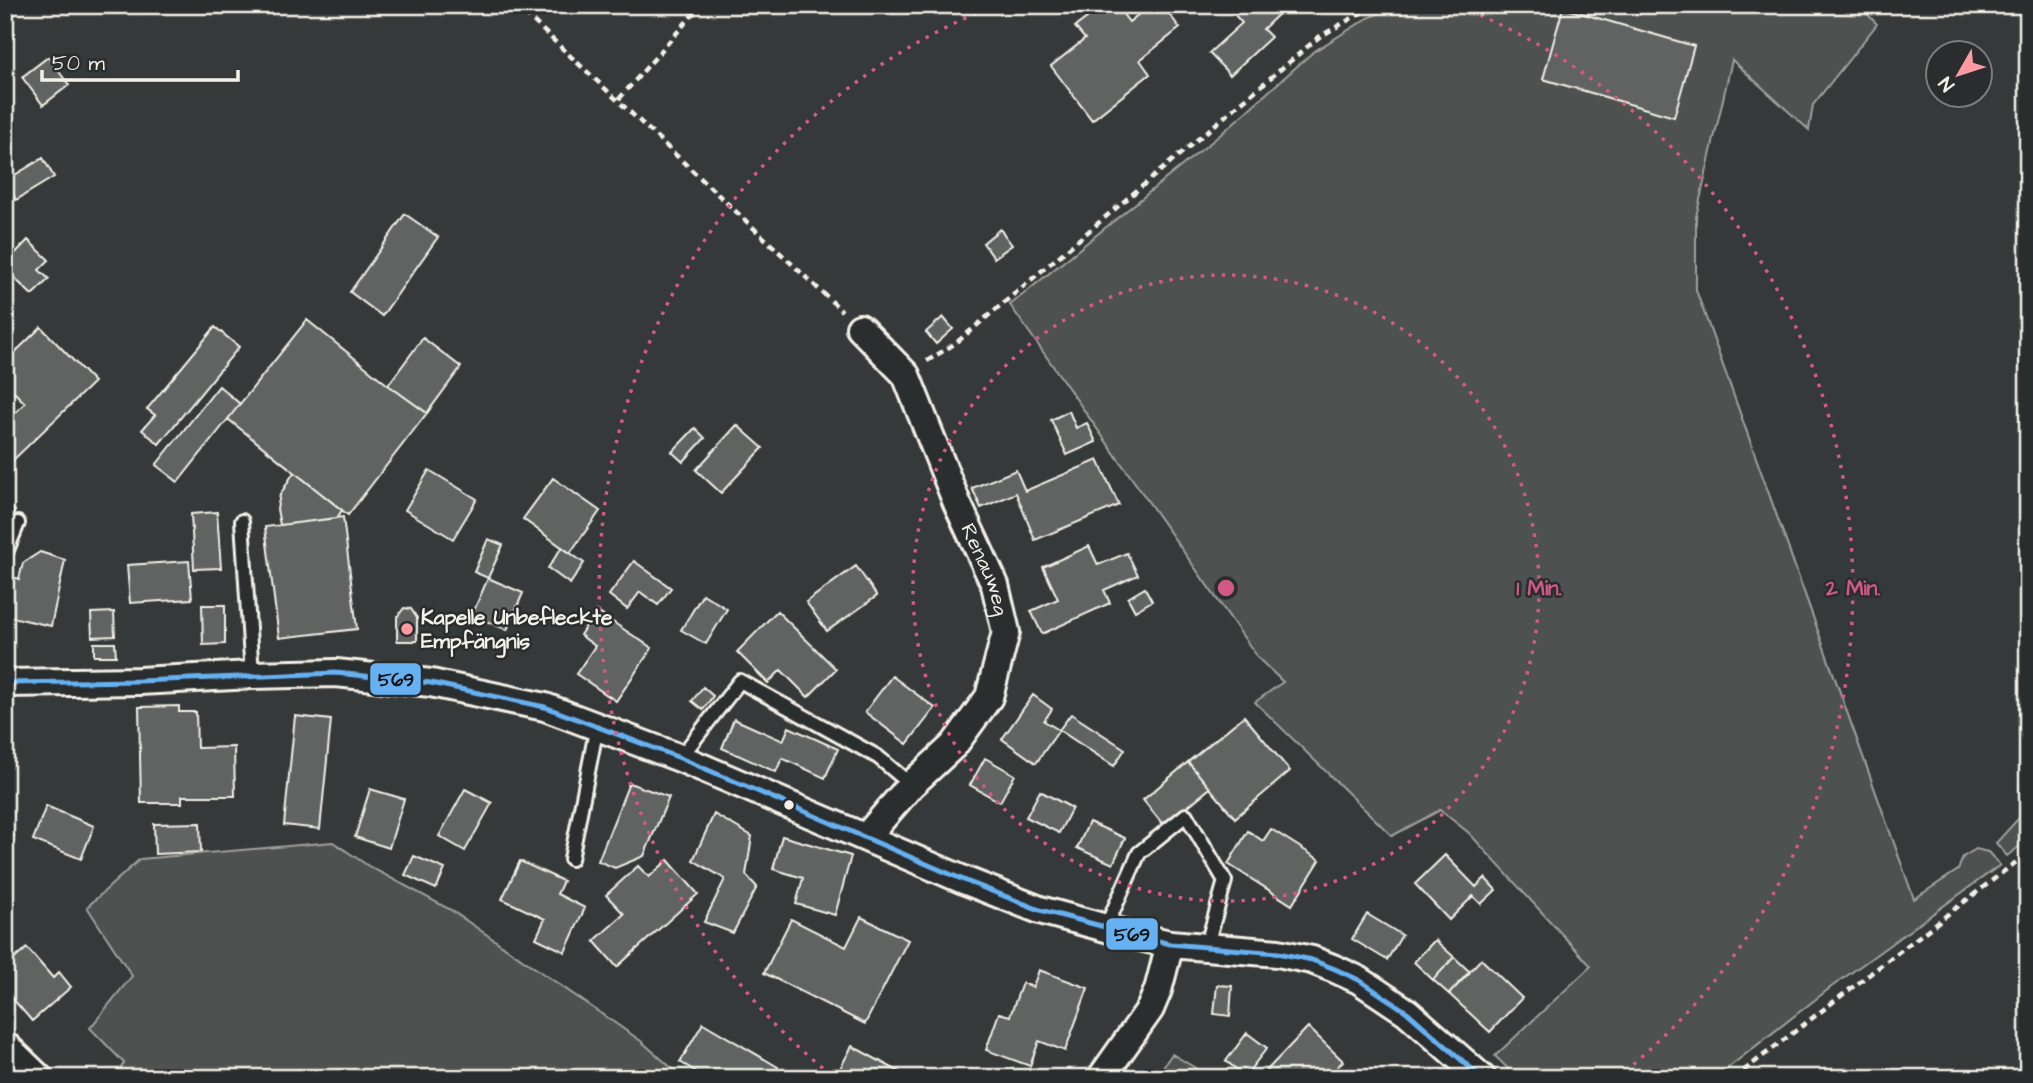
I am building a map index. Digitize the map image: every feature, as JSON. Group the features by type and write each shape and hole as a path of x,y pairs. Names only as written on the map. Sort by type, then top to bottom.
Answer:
{"street":[{"name":"Renauweg","path":"860,328 906,375 957,503 995,585 1006,632 989,697 954,745 911,785 866,837"},
{"path":"5,683 126,682 336,673 431,683 545,707 680,758 1008,898 1105,929 1206,948 1278,953 1335,968 1359,980 1407,1012 1482,1078"},
{"path":"1101,1078 1150,1009 1171,943"},
{"path":"5,1045 29,1075"}],"lane":[{"path":"242,521 252,675"},
{"path":"5,555 18,523"},
{"path":"680,758 740,681 878,757 911,785"},
{"path":"571,859 597,726"},
{"path":"1105,929 1139,853 1186,815 1225,881 1206,948"}],"path":[{"path":"516,5 860,328"},
{"path":"619,99 701,5"},
{"path":"906,375 956,342 1319,37 1375,5"},
{"path":"1734,1078 2028,853"}],"shaded area":[{"path":"1398,5 1859,5 1877,24 1813,105 1809,130 1732,60 1696,217 1696,290 1914,899 1958,870 1963,857 1976,849 1988,852 2000,865 1830,988 1715,1078 1518,1078 1495,1056 1591,966 1469,833 1440,810 1392,836 1255,702 1283,682 1259,659 1010,305 1221,134 1313,52 1368,18"},
{"path":"2028,808 2028,840 2007,856 1996,843"},
{"path":"333,842 370,867 451,910 641,1041 683,1078 115,1078 124,1063 90,1028 132,976 87,907 140,859"},
{"path":"1172,1054 1212,1078 1155,1078"}],"building":[{"path":"1104,5 1116,5 1129,22 1150,5 1162,5 1180,28 1140,60 1150,74 1092,120 1051,66 1085,39 1075,27"},
{"path":"1226,5 1277,5 1282,11 1263,29 1271,37 1230,75 1209,53 1242,23"},
{"path":"1563,8 1694,46 1674,117 1543,79"},
{"path":"48,57 69,85 43,105 22,77"},
{"path":"43,158 54,177 16,200 5,181"},
{"path":"405,214 438,237 382,316 350,292"},
{"path":"1000,229 1012,245 994,258 983,243"},
{"path":"28,240 49,260 39,270 49,279 32,295 5,269 5,264"},
{"path":"943,317 953,329 936,344 926,332"},
{"path":"307,320 427,413 348,515 228,419"},
{"path":"41,327 94,382 5,468 5,423 25,403 5,383 5,362"},
{"path":"215,327 239,347 159,444 142,430 155,415 147,409"},
{"path":"423,338 461,367 427,413 388,385"},
{"path":"219,386 240,404 178,482 156,465"},
{"path":"1069,411 1076,428 1087,423 1096,442 1067,455 1051,420"},
{"path":"737,425 763,448 721,493 696,470"},
{"path":"695,428 705,438 683,462 672,452"},
{"path":"1098,460 1119,505 1035,540 1016,493 981,508 972,488 1016,470 1025,491"},
{"path":"429,470 477,499 453,539 405,510"},
{"path":"294,472 342,510 337,518 280,525 277,509 280,495"},
{"path":"553,478 600,511 570,553 523,519"},
{"path":"5,501 15,511 5,520"},
{"path":"217,512 221,568 194,569 191,514"},
{"path":"343,517 357,629 279,638 265,527"},
{"path":"488,539 503,545 488,578 474,572"},
{"path":"1089,546 1098,565 1127,553 1138,575 1104,590 1110,603 1042,634 1031,611 1058,599 1043,567"},
{"path":"562,547 584,563 570,584 548,568"},
{"path":"40,552 65,560 51,626 7,616 11,599 5,598 9,576 19,579 23,563"},
{"path":"189,561 192,599 130,603 127,565"},
{"path":"634,561 671,588 658,605 640,592 627,609 609,595"},
{"path":"856,566 877,596 827,631 806,602"},
{"path":"488,578 523,593 507,630 472,615"},
{"path":"1145,588 1152,601 1135,611 1128,598"},
{"path":"703,594 727,609 706,644 681,630"},
{"path":"202,605 225,605 225,644 203,645"},
{"name":"Kapelle Unbefleckte Empfängnis","path":"404,608 411,609 417,618 417,641 397,641 397,617"},
{"path":"596,611 652,648 616,701 576,674 595,646 580,635"},
{"path":"777,611 836,669 808,697 781,670 768,683 737,652"},
{"path":"114,612 115,636 92,637 91,613"},
{"path":"94,643 115,643 116,656 94,656"},
{"path":"892,676 935,708 907,744 865,712"},
{"path":"703,687 713,696 703,710 692,701"},
{"path":"1033,695 1052,709 1044,721 1059,730 1036,763 1002,739"},
{"path":"179,706 179,712 196,712 197,748 234,747 235,796 182,796 182,803 141,803 139,707"},
{"path":"1071,714 1125,749 1114,766 1059,730"},
{"path":"295,716 331,720 320,829 284,825"},
{"path":"1244,716 1290,771 1235,818 1188,762"},
{"path":"734,719 783,741 789,727 838,749 825,778 782,758 776,772 722,748"},
{"path":"985,758 1015,775 1000,802 970,785"},
{"path":"1188,762 1210,788 1164,826 1143,800"},
{"path":"629,783 669,797 644,856 615,868 598,861"},
{"path":"370,789 404,799 389,848 355,837"},
{"path":"465,789 492,803 465,851 439,836"},
{"path":"1040,791 1072,808 1059,833 1026,817"},
{"path":"46,806 94,826 81,859 33,840"},
{"path":"714,814 752,836 746,875 757,887 733,933 704,922 725,879 693,860"},
{"path":"1089,822 1125,838 1113,864 1077,848"},
{"path":"200,823 201,852 155,854 154,824"},
{"path":"5,825 14,836 6,843 5,841"},
{"path":"1271,829 1320,860 1292,905 1228,864 1248,831 1263,841"},
{"path":"782,836 851,856 835,915 796,904 803,878 773,869"},
{"path":"1445,855 1476,887 1485,878 1496,890 1481,904 1473,896 1449,920 1415,884"},
{"path":"414,856 445,869 436,889 405,875"},
{"path":"668,860 698,894 617,967 594,941 624,914 606,895 638,866 649,877"},
{"path":"520,861 563,881 557,894 585,908 565,952 536,938 545,919 502,899"},
{"path":"1367,914 1402,935 1387,960 1352,939"},
{"path":"861,917 908,940 865,1024 764,973 791,919 846,947"},
{"path":"1435,940 1454,957 1433,980 1414,962"},
{"path":"27,948 53,978 59,972 71,987 32,1021 5,990 5,967"},
{"path":"1454,957 1470,972 1449,994 1433,980"},
{"path":"1481,959 1522,998 1490,1032 1449,994"},
{"path":"1039,970 1088,988 1065,1051 1039,1041 1030,1066 986,1050 999,1013 1010,1016 1022,983 1033,987"},
{"path":"1217,985 1232,986 1230,1016 1214,1014"},
{"path":"703,1023 778,1067 772,1078 707,1078 680,1062"},
{"path":"1308,1027 1343,1061 1327,1078 1272,1078 1266,1071"},
{"path":"1247,1033 1267,1048 1245,1076 1226,1061"},
{"path":"852,1046 909,1077 909,1078 835,1078"}],"transit line":[{"name":"569","path":"5,683 336,673 431,683 545,707 680,758 1040,910 1170,944 1278,953 1312,960 1335,969 1359,980 1407,1012 1482,1078"}],"place":[{"name":"Kapelle Unbefleckte Empfängnis","path":"407,629"}]}
